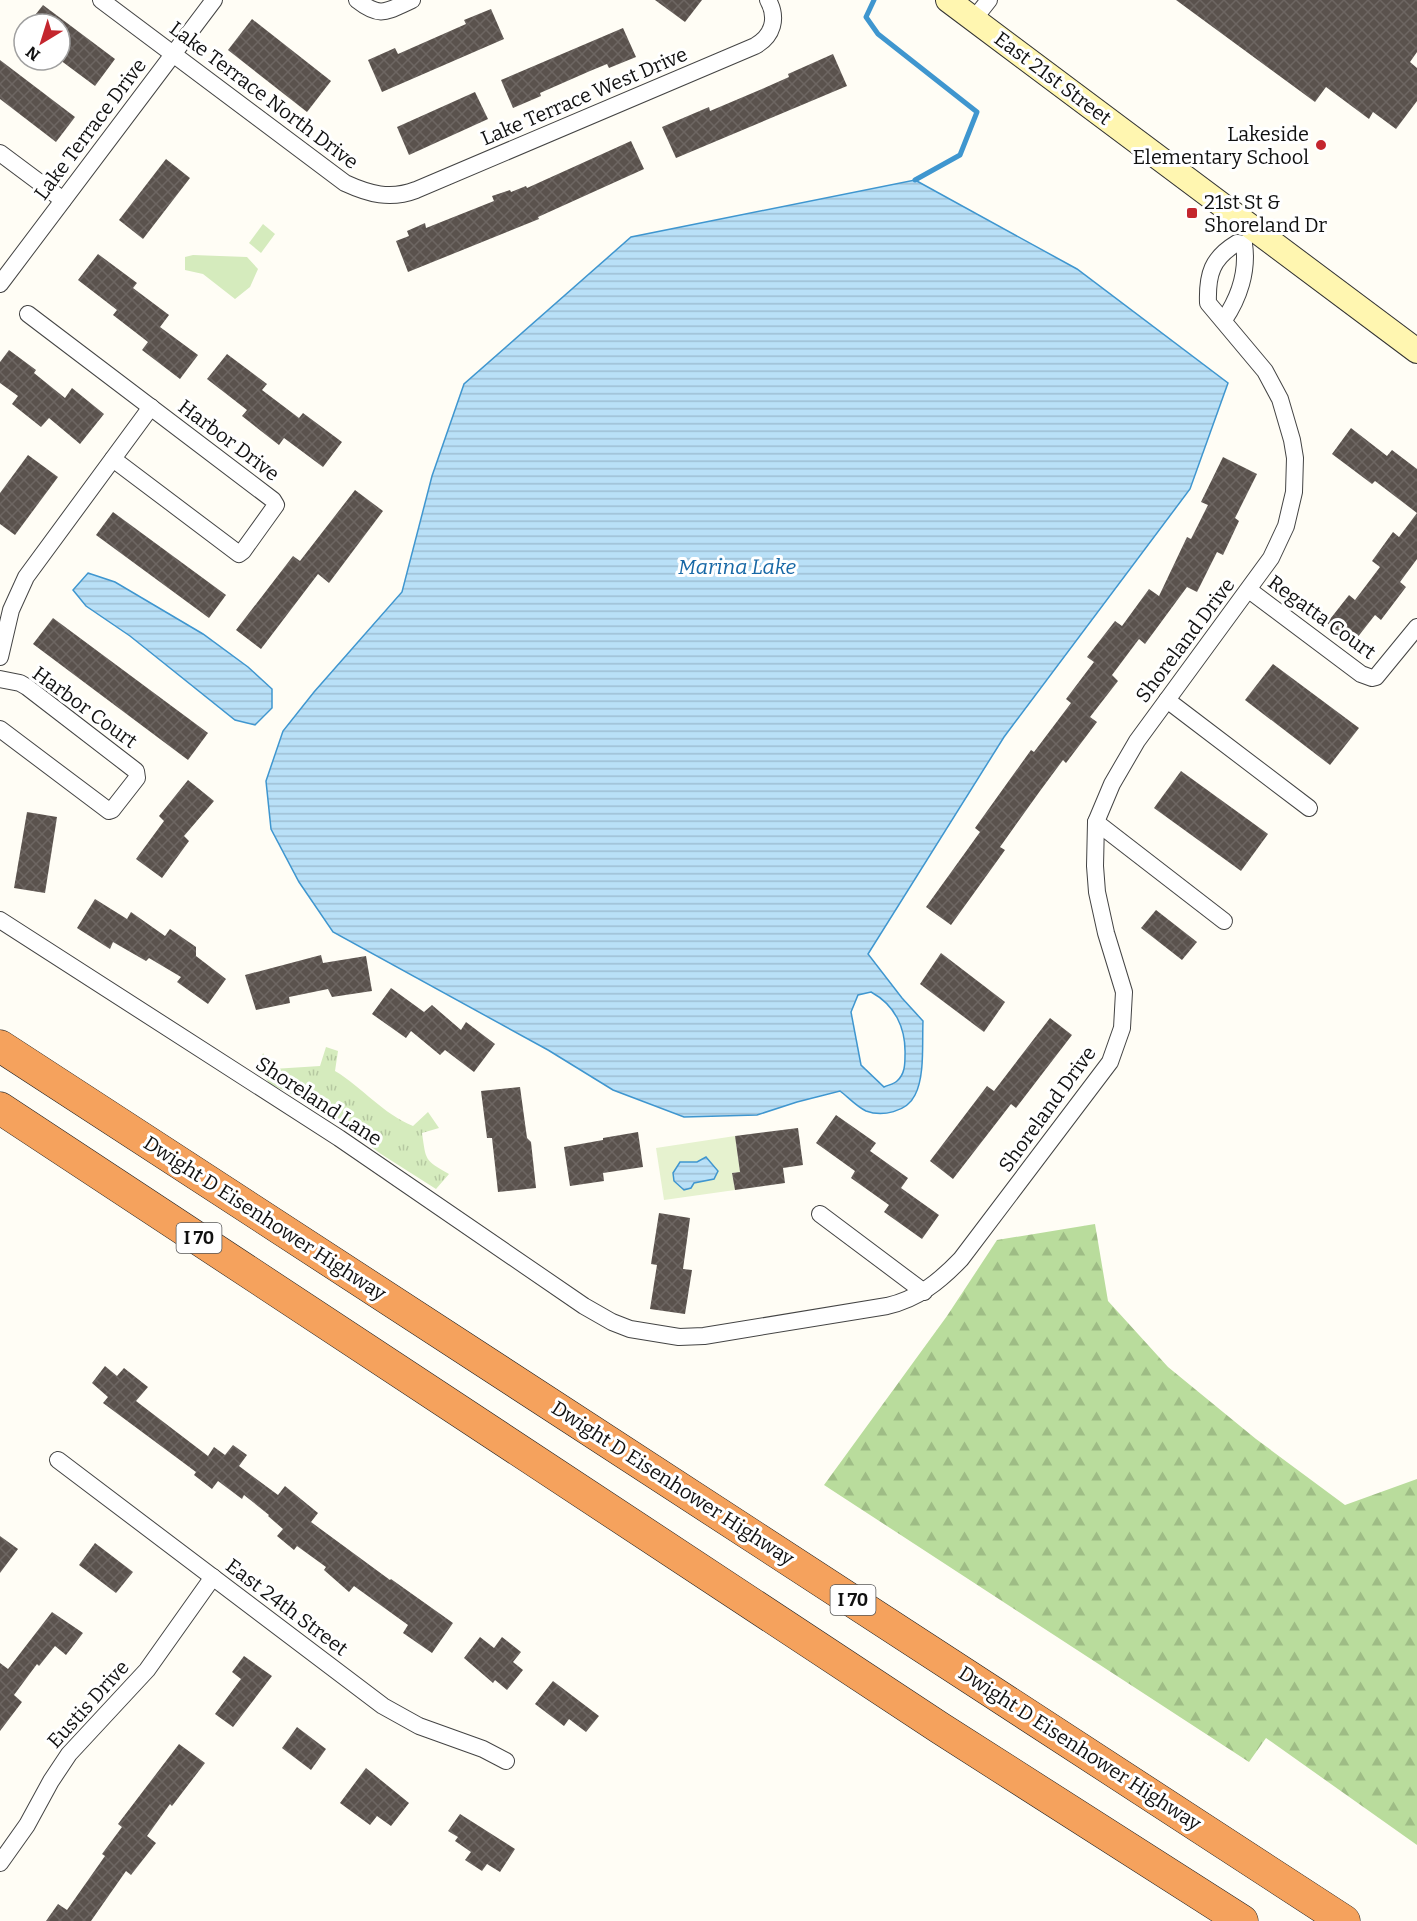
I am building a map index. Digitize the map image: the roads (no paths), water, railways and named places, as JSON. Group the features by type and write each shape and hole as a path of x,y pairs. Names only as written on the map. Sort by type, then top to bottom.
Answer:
{"highway":[{"name":"Dwight D Eisenhower Highway","path":"0,1046 1344,1921"},
{"name":"I 70","path":"0,1108 398,1368 940,1728 1242,1921"},
{"path":"940,1728 1213,1921"},
{"path":"1123,1777 1368,1921"}],"main road":[{"name":"East 21st Street","path":"948,0 1250,237 1417,351"}],"street":[{"name":"Lake Terrace North Drive","path":"101,0 345,183 376,195"},
{"name":"Lake Terrace Drive","path":"0,284 214,0"},
{"path":"357,0 367,8 380,12 412,0"},
{"name":"Lake Terrace West Drive","path":"376,195 389,196 416,190 755,46 764,40 773,25 773,10 768,0"},
{"path":"974,19 989,0"},
{"path":"0,153 63,200"},
{"path":"1224,320 1232,309 1241,285 1250,237"},
{"name":"Shoreland Drive","path":"612,1322 630,1329 662,1336 704,1336 887,1306 924,1292 962,1259 1110,1062 1120,1037 1124,992 1106,933 1097,892 1096,822 1124,762 1275,551 1286,526 1294,492 1295,458 1288,421 1273,384 1265,371 1208,303 1212,270 1217,258 1226,249 1250,237"},
{"name":"Harbor Drive","path":"28,314 273,500 276,505 243,551 238,554 113,459"},
{"name":"Harbor Drive","path":"0,657 11,610 26,578 151,407"},
{"name":"Regatta Court","path":"1249,590 1361,674 1372,678 1376,677 1417,627"},
{"name":"Harbor Court","path":"0,679 20,683 27,687 136,771 137,778 109,811 0,729"},
{"path":"1167,700 1309,808"},
{"path":"1096,822 1224,921"},
{"name":"Shoreland Lane","path":"0,920 339,1138 584,1306 612,1322"},
{"path":"820,1214 924,1292"},
{"name":"East 24th Street","path":"58,1460 383,1706 419,1726 483,1749 506,1761"},
{"name":"Eustis Drive","path":"0,1863 27,1825 69,1754 147,1670 213,1577"}],"water":[{"name":"Marina Lake","path":"915,180 1077,269 1228,383 1190,489 1004,737 868,954 923,1021 922,1069 918,1087 911,1101 894,1112 866,1111 840,1091 757,1115 684,1117 613,1090 548,1050 333,932 299,882 271,829 266,781 283,731 314,692 402,592 432,476 464,384 631,237","holes":["871,992 879,997 897,1018 905,1045 905,1065 902,1075 896,1082 884,1087 861,1065 851,1012 858,995"]},
{"path":"88,573 115,582 203,634 248,667 272,689 272,708 255,725 235,720 130,636 86,606 73,590"},
{"path":"706,1157 718,1171 714,1179 694,1183 691,1188 684,1190 674,1181 673,1173 680,1162 697,1162"}],"waterway":[{"path":"874,0 866,17 878,34 977,112 960,155 915,180"}],"place":[{"name":"Lakeside Elementary School","path":"1321,145"},
{"name":"21st St & Shoreland Dr","path":"1192,213"}]}
